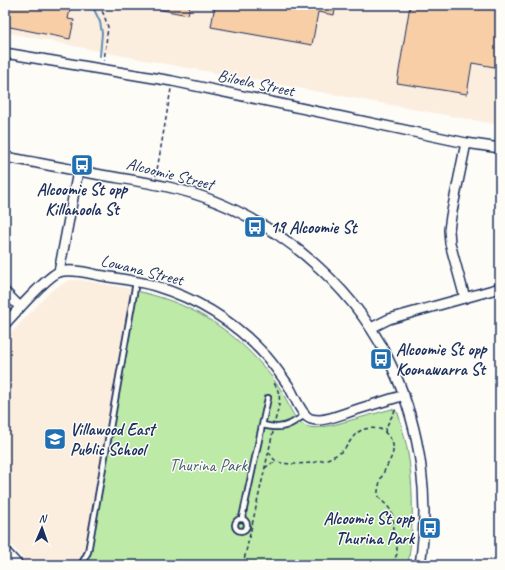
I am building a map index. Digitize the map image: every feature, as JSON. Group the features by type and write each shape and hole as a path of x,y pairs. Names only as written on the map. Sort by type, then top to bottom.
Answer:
{"street":[{"name":"Biloela Street","path":"5,53 172,81 466,143 500,148"},
{"path":"465,298 452,251 449,230 466,143"},
{"name":"Alcoomie Street","path":"5,157 176,188 196,194 231,208 257,222 305,254 321,269 343,292 370,328 393,368 410,411 420,453 423,480 424,531 420,565"},
{"path":"5,324 47,280 59,272 78,170"},
{"name":"Lowana Street","path":"59,272 83,272 154,286 188,298 205,307 222,317 239,330 261,351 289,386 305,415"},
{"path":"370,328 389,319 500,288"},
{"path":"5,292 20,307"},
{"path":"305,415 309,419 321,420 404,395"},
{"path":"5,551 18,565"}],"lane":[{"path":"81,565 88,552 136,282"},
{"path":"242,518 268,398"},
{"path":"263,425 274,427 282,426 290,424 305,415"}],"path":[{"path":"99,5 104,14 108,27 104,64"},
{"path":"155,178 171,88"},
{"path":"243,565 280,399 274,383"},
{"path":"385,432 386,427 397,407"},
{"path":"265,468 270,464 277,462 298,464 322,461 332,457 347,447 356,433 362,430 369,428 385,432 391,439 393,451 391,459 381,477 378,493 381,500 389,507 391,511 397,550 397,554 392,565"},
{"path":"269,452 277,462"}],"shaded area":[{"path":"5,5 500,5 500,125 123,56 5,32"},
{"name":"Villawood East Public School","path":"71,280 82,280 132,289 85,552 78,565 29,565 5,537 5,340 52,290"}],"green space":[{"name":"Thurina Park","path":"136,291 173,302 190,309 221,327 249,351 270,374 281,390 295,417 304,425 315,428 333,425 392,409 398,413 408,454 412,486 412,526 408,565 84,565 90,554"}],"building":[{"path":"5,5 71,5 68,19 74,20 70,39 5,26"},
{"path":"136,5 190,5 188,15"},
{"path":"215,5 336,5 334,15 318,12 312,45 211,27"},
{"path":"410,5 500,5 500,68 472,63 467,94 397,83"}],"waterway":[{"path":"92,5 100,22 102,33 100,56"}],"place":[{"name":"Alcoomie St opp Killanoola St","path":"82,165"},
{"name":"19 Alcoomie St","path":"255,227"},
{"name":"Alcoomie St opp Koonawarra St","path":"381,359"},
{"name":"Villawood East Public School","path":"55,439"},
{"name":"Alcoomie St opp Thurina Park","path":"430,528"}]}
